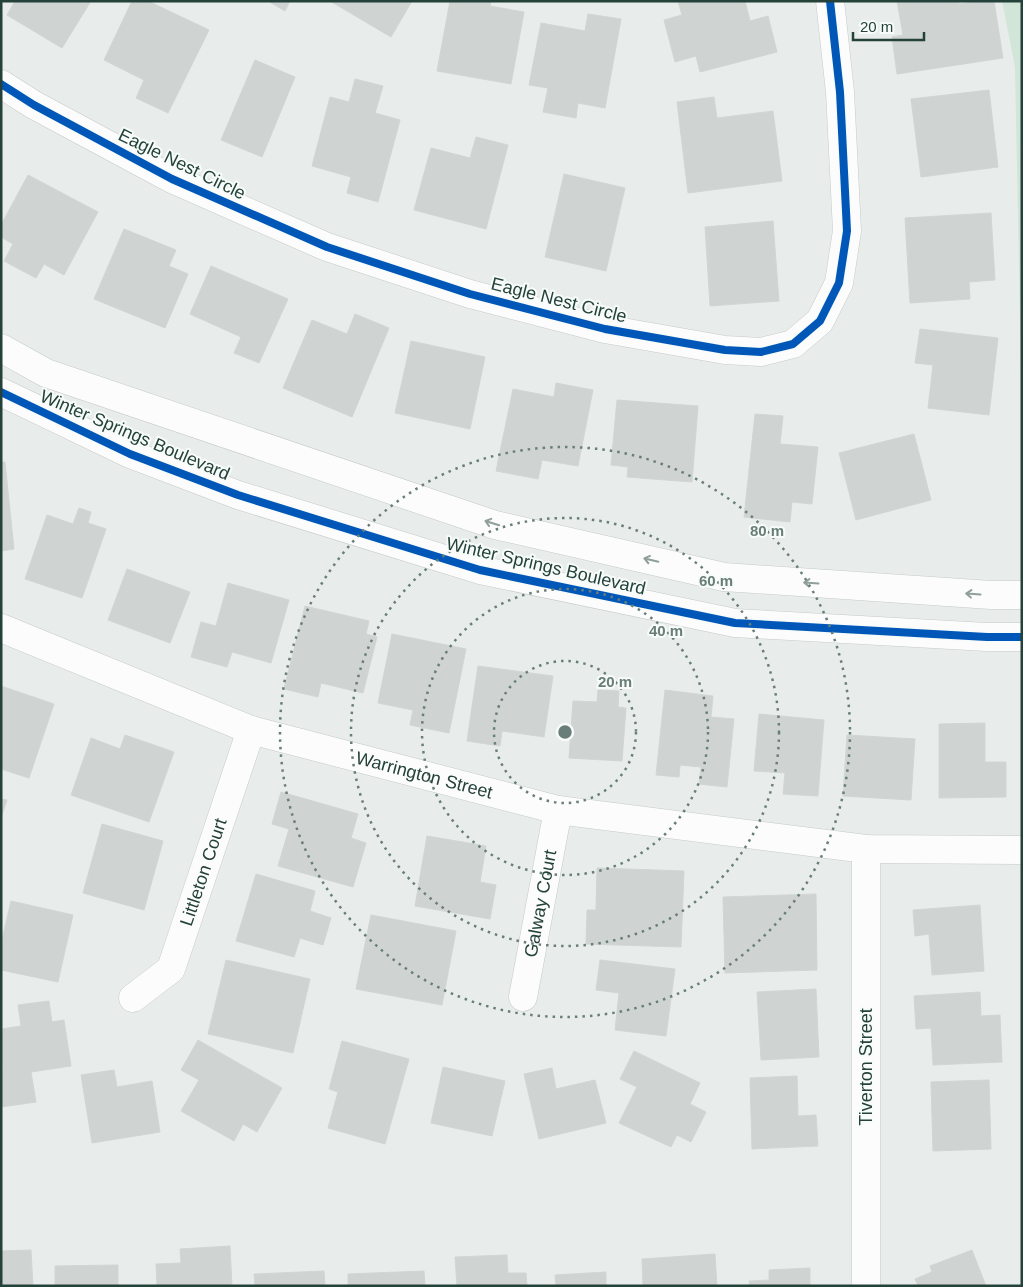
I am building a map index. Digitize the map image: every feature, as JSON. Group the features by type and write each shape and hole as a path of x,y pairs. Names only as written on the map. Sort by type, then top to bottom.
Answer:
{"street":[{"name":"Eagle Nest Circle","path":"1,84 34,105 172,179 327,247 470,294 604,329 725,350 761,352 793,344 820,321 839,283 846,231 840,92 830,1"},
{"name":"Winter Springs Boulevard","path":"1,348 46,374 495,525 724,577 990,595 1022,595"},
{"name":"Winter Springs Boulevard","path":"1,392 130,454 238,496 480,570 735,623 987,637 1022,637"},
{"name":"Warrington Street","path":"1,628 251,730 558,810 866,849 1022,850"},
{"name":"Littleton Court","path":"133,998 171,969 251,730"},
{"name":"Galway Court","path":"523,997 558,810"},
{"name":"Tiverton Street","path":"866,849 866,1286"}],"green space":[{"path":"1002,1 1022,1 1022,421 1015,67"}],"building":[{"path":"15,1 91,1 62,48 7,15"},
{"path":"132,1 148,1 209,30 168,113 136,98 144,80 104,60"},
{"path":"268,1 290,1 285,11"},
{"path":"330,1 412,1 391,37"},
{"path":"450,1 491,1 490,6 524,12 511,84 437,71"},
{"path":"678,1 745,1 750,21 768,16 777,52 700,72 696,56 675,62 664,20 682,15"},
{"path":"897,1 959,1 959,4 994,1 1003,58 897,74 892,37 903,35"},
{"path":"588,14 621,19 605,108 578,103 576,118 543,112 548,88 529,85 541,23 585,31"},
{"path":"255,60 295,77 262,157 221,140"},
{"path":"355,79 383,86 375,113 400,120 378,202 347,193 351,177 312,166 330,97 349,102"},
{"path":"989,90 998,167 921,177 911,99"},
{"path":"714,97 717,118 773,111 782,181 688,193 677,102"},
{"path":"476,137 508,145 486,229 414,210 431,148 470,158"},
{"path":"564,174 625,188 606,271 545,257"},
{"path":"28,175 98,212 64,275 44,264 36,278 4,261 13,244 1,237 1,225"},
{"path":"991,213 995,280 969,282 970,299 910,303 905,218"},
{"path":"773,221 779,301 710,306 705,227"},
{"path":"124,229 176,250 169,266 188,274 165,328 94,299"},
{"path":"211,266 288,299 259,363 234,353 241,337 190,314"},
{"path":"355,314 389,328 352,417 283,388 312,320 347,334"},
{"path":"920,329 998,338 989,415 928,408 933,365 915,363"},
{"path":"411,341 485,357 470,429 395,413"},
{"path":"556,383 593,390 578,466 542,460 538,479 496,471 513,389 554,397"},
{"path":"617,400 698,406 692,482 627,477 628,467 611,465"},
{"path":"755,414 783,416 780,444 818,447 812,504 792,502 790,522 744,517"},
{"path":"914,434 931,500 856,520 839,453"},
{"path":"1,462 5,462 14,549 1,551"},
{"path":"79,508 91,512 88,523 106,529 82,598 25,579 47,515 73,524"},
{"path":"127,569 190,592 170,643 108,620"},
{"path":"228,583 289,600 271,663 232,652 227,667 191,657 201,622 216,626"},
{"path":"305,606 369,621 366,634 377,637 363,693 321,683 318,697 284,689"},
{"path":"392,634 466,649 449,733 410,725 413,710 378,703"},
{"path":"478,666 553,676 544,737 502,731 500,746 467,741"},
{"path":"1,686 54,704 29,778 1,769"},
{"path":"598,690 619,691 618,707 626,708 622,761 569,758 573,701 597,702"},
{"path":"665,690 713,696 711,717 734,719 727,787 699,784 701,767 680,765 679,777 656,775"},
{"path":"759,714 824,720 818,796 783,794 785,773 754,771"},
{"path":"985,723 985,762 1006,762 1006,797 939,798 939,724"},
{"path":"125,735 174,752 149,822 71,795 91,738 120,749"},
{"path":"847,735 915,739 911,800 843,796"},
{"path":"281,792 358,814 351,838 366,843 353,887 278,866 289,829 272,824"},
{"path":"1,799 7,800 1,818"},
{"path":"102,824 163,841 144,910 83,893"},
{"path":"427,836 486,846 480,882 496,885 490,919 415,906"},
{"path":"597,868 684,871 681,947 586,944 587,910 596,910"},
{"path":"256,874 315,891 310,911 331,918 323,945 300,938 294,957 236,941"},
{"path":"816,894 817,970 725,973 723,897"},
{"path":"11,901 73,915 58,982 1,970 1,944"},
{"path":"980,905 984,971 932,975 929,934 915,936 913,910"},
{"path":"371,915 456,931 442,1005 356,989"},
{"path":"226,960 310,979 293,1053 208,1034"},
{"path":"600,960 675,969 666,1036 615,1030 619,993 596,990"},
{"path":"816,989 819,1057 761,1060 757,992"},
{"path":"980,992 981,1016 1000,1015 1002,1062 933,1065 931,1028 916,1029 914,996"},
{"path":"49,1001 52,1022 64,1020 71,1066 31,1072 36,1102 1,1107 1,1067 3,1067 1,1029 21,1026 18,1005"},
{"path":"198,1040 282,1088 257,1132 243,1124 234,1141 181,1111 199,1080 181,1070"},
{"path":"342,1041 409,1059 385,1144 328,1128 338,1092 329,1089"},
{"path":"634,1051 700,1083 690,1104 706,1112 691,1142 677,1135 671,1147 619,1123 637,1087 620,1079"},
{"path":"443,1067 505,1081 492,1136 431,1123"},
{"path":"552,1068 556,1089 595,1080 606,1123 539,1139 524,1074"},
{"path":"114,1070 117,1087 152,1081 160,1132 92,1143 81,1075"},
{"path":"797,1076 798,1116 816,1115 818,1146 752,1149 750,1078"},
{"path":"989,1080 991,1149 933,1151 931,1082"},
{"path":"230,1246 232,1286 157,1286 156,1264 181,1263 180,1249"},
{"path":"31,1250 33,1286 1,1286 1,1251"},
{"path":"972,1250 986,1286 918,1286 915,1279 932,1272 930,1266"},
{"path":"715,1254 717,1286 643,1286 642,1259"},
{"path":"507,1255 508,1273 526,1273 527,1286 457,1286 455,1257"},
{"path":"118,1265 118,1286 55,1286 55,1266"},
{"path":"810,1268 810,1286 750,1286 749,1281 769,1280 769,1270"},
{"path":"324,1271 325,1286 255,1286 254,1274"},
{"path":"424,1271 425,1286 348,1286 348,1274"},
{"path":"606,1272 606,1286 556,1286 555,1275"}],"cycle path":[{"path":"1,84 34,105 172,179 327,247 470,294 605,329 725,350 761,352 793,344 820,321 839,283 847,231 840,92 830,1"},
{"path":"1,392 130,454 238,495 480,570 735,623 987,637 1022,637"}]}
